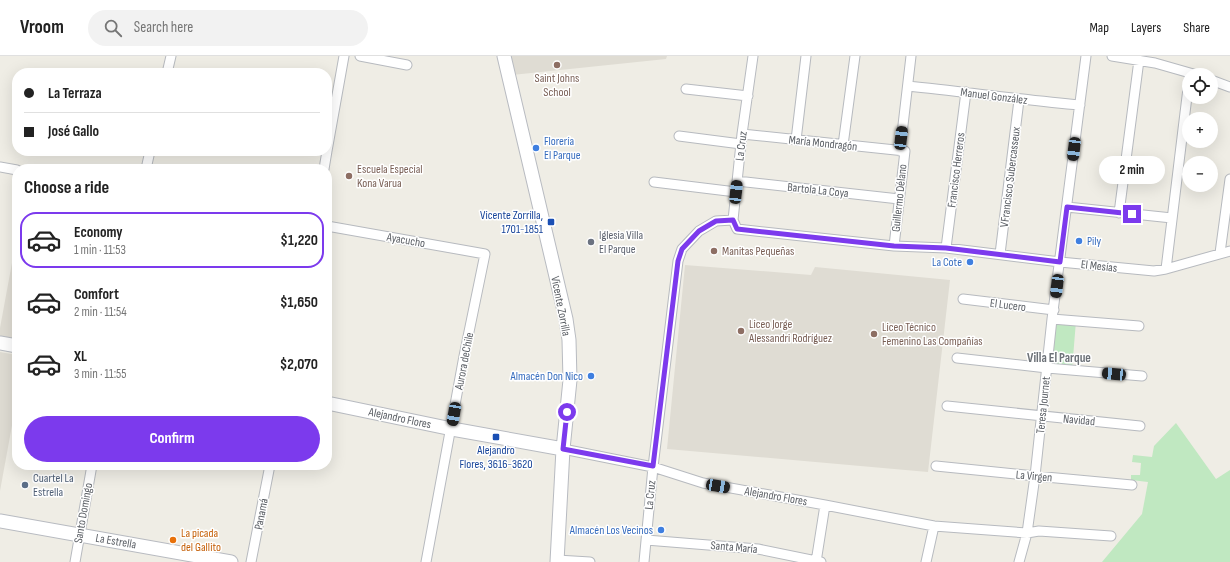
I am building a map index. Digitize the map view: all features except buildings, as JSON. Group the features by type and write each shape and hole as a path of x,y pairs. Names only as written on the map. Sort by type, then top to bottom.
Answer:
{"main road":[{"name":"Vicente Zorrilla","path":"504,56 566,319 570,380 563,449 557,561"},
{"path":"0,343 12,345"},
{"name":"Alejandro Flores","path":"332,404 452,429 563,449"},
{"name":"La Estrella","path":"0,521 231,562"}],"street":[{"path":"168,68 171,56"},
{"path":"332,123 344,56"},
{"path":"360,56 407,64"},
{"name":"La Cruz","path":"644,562 653,466 678,261 682,249 699,231 716,221 733,220 753,56"},
{"path":"796,140 806,56"},
{"path":"843,145 855,56"},
{"name":"Guillermo Délano","path":"894,246 911,56"},
{"name":"Teresa Journet","path":"1019,562 1027,533 1035,476 1053,315 1086,56"},
{"path":"1112,56 1155,63 1182,73"},
{"path":"1119,213 1139,60"},
{"path":"1218,83 1230,88"},
{"name":"Manuel González","path":"908,86 966,92 1019,100 1080,105"},
{"path":"686,89 748,96"},
{"name":"Francisco Herreros","path":"946,248 966,92"},
{"name":"VFrancisco Subercasseux","path":"1000,254 1019,100"},
{"path":"1166,270 1187,104"},
{"name":"María Mondragón","path":"679,136 796,140 902,151"},
{"path":"0,167 12,169"},
{"path":"1220,253 1230,179"},
{"name":"Bartola La Coya","path":"737,181 899,199"},
{"path":"654,182 736,192"},
{"path":"1067,207 1172,218"},
{"name":"El Mesías","path":"733,220 737,229 894,246 946,248 1060,262 1154,271 1166,270 1230,251"},
{"name":"Ayacucho","path":"332,227 485,254"},
{"name":"Aurora deChile","path":"426,562 452,429 464,356 485,254"},
{"name":"El Lucero","path":"963,299 1053,315 1139,326"},
{"path":"957,358 1047,368 1142,376"},
{"name":"Navidad","path":"947,406 1140,426"},
{"name":"Alejandro Flores","path":"563,449 653,466 703,483 934,526 1027,533 1039,530 1111,536"},
{"name":"La Virgen","path":"936,466 1132,485"},
{"name":"Santo Domingo","path":"75,562 91,470"},
{"name":"Panamá","path":"251,562 269,470"},
{"path":"817,562 825,505"},
{"path":"926,562 934,526"},
{"name":"Santa María","path":"646,540 758,549 817,562"},
{"path":"557,561 590,562"}],"shaded area":[{"name":"Saint Johns School","path":"508,56 667,56 666,59 512,75"},
{"path":"12,263 12,338 0,336 0,328"},
{"name":"Liceo Jorge Alessandri Rodríguez","path":"685,265 811,275 815,267 950,280 928,472 667,449"},
{"path":"0,352 12,354 12,425 0,491"}],"green space":[{"path":"1052,319 1076,321 1072,370 1047,368"},
{"path":"1176,423 1216,479 1230,470 1230,562 1102,562 1142,514 1148,482 1131,480 1131,475 1140,475 1141,463 1132,462 1133,455 1152,457 1154,446"}],"place":[{"name":"Saint Johns School","path":"557,65"},
{"name":"Florería El Parque","path":"536,148"},
{"name":"Escuela Especial Kona Varua","path":"349,176"},
{"name":"Vicente Zorrilla, 1701-1851","path":"551,222"},
{"name":"Pily","path":"1079,241"},
{"name":"Iglesia Villa El Parque","path":"591,242"},
{"name":"Manitas Pequeñas","path":"714,251"},
{"name":"La Cote","path":"970,262"},
{"name":"Liceo Jorge Alessandri Rodríguez","path":"741,331"},
{"name":"Liceo Técnico Femenino Las Compañías","path":"874,334"},
{"name":"Almacén Don Nico","path":"591,376"},
{"name":"Alejandro Flores, 3616-3620","path":"496,437"},
{"name":"Cuartel La Estrella","path":"25,485"},
{"name":"Almacén Los Vecinos","path":"661,530"},
{"name":"La picada del Gallito","path":"173,540"}],"district":[{"name":"Villa El Parque","path":"1059,357"}],"route":[{"path":"567,412 563,449 653,466 678,261 682,249 699,231 716,221 733,220 737,229 894,246 926,246 946,248 1060,262 1067,207 1132,214"}]}
